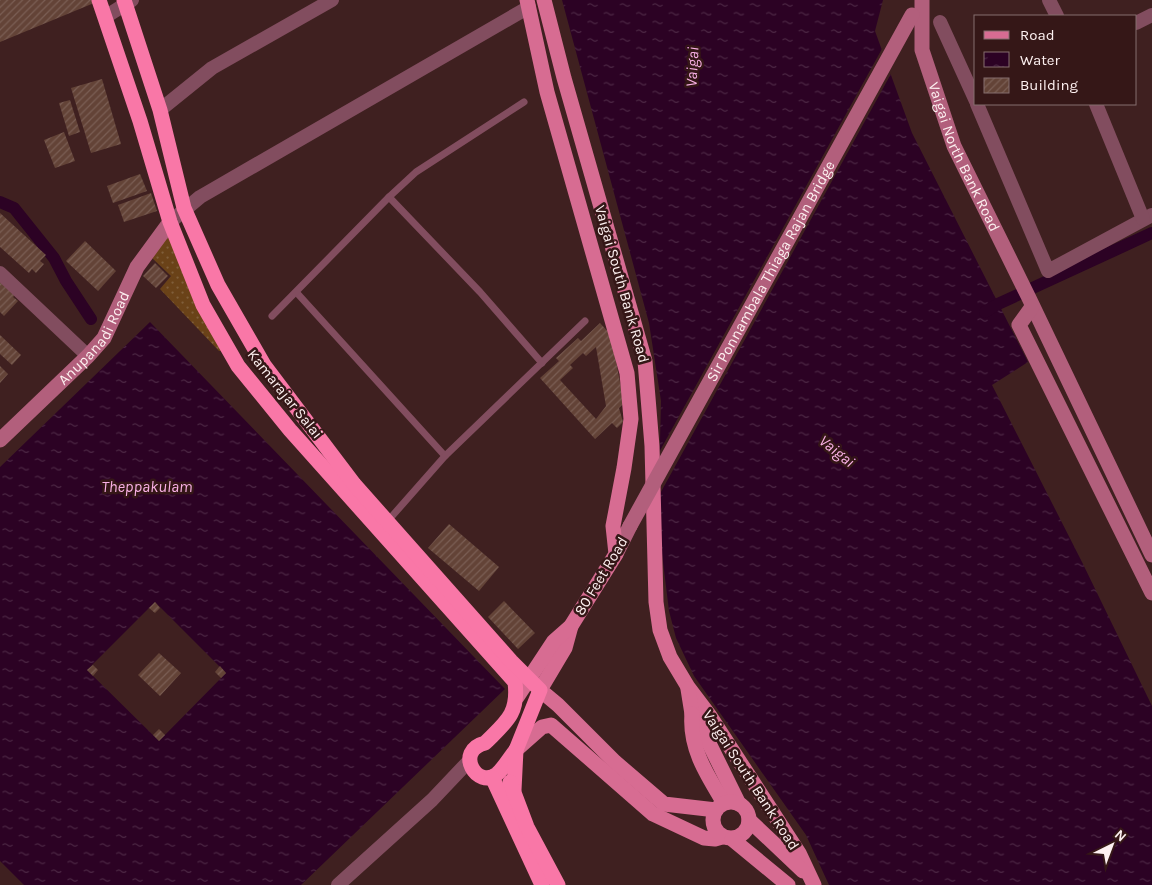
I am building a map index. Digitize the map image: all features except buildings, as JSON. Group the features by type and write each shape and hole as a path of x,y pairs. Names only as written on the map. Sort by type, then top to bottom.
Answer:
{"highway":[{"name":"Kamarajar Salai","path":"98,0 140,121 170,222 203,305 238,366 290,430 540,690"},
{"name":"Kamarajar Salai","path":"127,1 160,110 184,208 218,285 264,365 354,484 383,526 515,682 516,697"},
{"path":"516,697 510,718 485,743 480,744 472,751 470,761 473,770 477,774 486,777 492,776 504,766 516,750 540,690"},
{"path":"514,790 516,750"},
{"path":"504,766 527,827 558,885"},
{"path":"492,776 542,885"}],"main road":[{"name":"Vaigai South Bank Road","path":"544,0 564,78 646,361 652,446 656,602 660,630 670,657 688,687 710,716 799,853 811,880"},
{"name":"Vaigai South Bank Road","path":"528,4 547,92 627,373 632,419 613,526 616,554"},
{"name":"80 Feet Road","path":"516,697 554,641 571,626 616,554"},
{"name":"80 Feet Road","path":"540,690 565,648 571,626"},
{"name":"Vaigai South Bank Road","path":"688,687 692,714 691,728 696,753 726,806"},
{"path":"516,750 542,727 551,724 653,814 704,838 715,840 743,835 749,826 750,820 746,810 726,806 664,804 615,762 558,705 540,690"},
{"path":"726,806 713,814 713,825 718,834 727,838 788,885"},
{"name":"Vaigai South Bank Road","path":"750,820 811,880"}],"street":[{"path":"160,110 212,68 332,0"},
{"name":"Sir Ponnambala Thiaga Rajan Bridge","path":"630,526 921,0"},
{"name":"Vaigai North Bank Road","path":"921,0 922,50 954,146 1152,553"},
{"path":"1048,0 1056,15"},
{"path":"105,17 127,1"},
{"path":"170,222 184,208 200,197 528,4"},
{"path":"1137,22 1152,15"},
{"path":"940,22 974,95"},
{"path":"979,105 1048,271 1148,217 1096,105"},
{"name":"Anupanadi Road","path":"0,440 88,356 104,338 137,267 170,222"},
{"path":"0,273 88,356"},
{"path":"1027,295 1019,324 1152,593"},
{"name":"80 Feet Road","path":"616,554 630,526"},
{"path":"338,885 432,800 470,761"}],"lane":[{"path":"272,316 416,172 524,102"},
{"path":"389,197 480,292 542,363"},
{"path":"297,293 445,456"},
{"path":"383,526 445,456 585,321"}],"shaded area":[{"path":"166,233 222,351 219,351 160,289 171,276 151,257"}],"water":[{"name":"Vaigai","path":"562,0 883,0 875,31 912,133 1028,362 992,385 1082,562 1152,706 1152,885 829,885 806,835 694,676 676,638 669,611 658,521 661,401 649,323"},
{"name":"Theppakulam","path":"150,322 505,689 301,885 24,885 0,861 0,467","holes":["155,602 226,673 159,741 87,670"]}],"pier":[{"path":"883,47 892,72 656,501 657,456"}],"waterway":[{"path":"0,202 14,208 54,258 66,281 91,319"},
{"path":"985,312 998,304 1152,233"}]}
